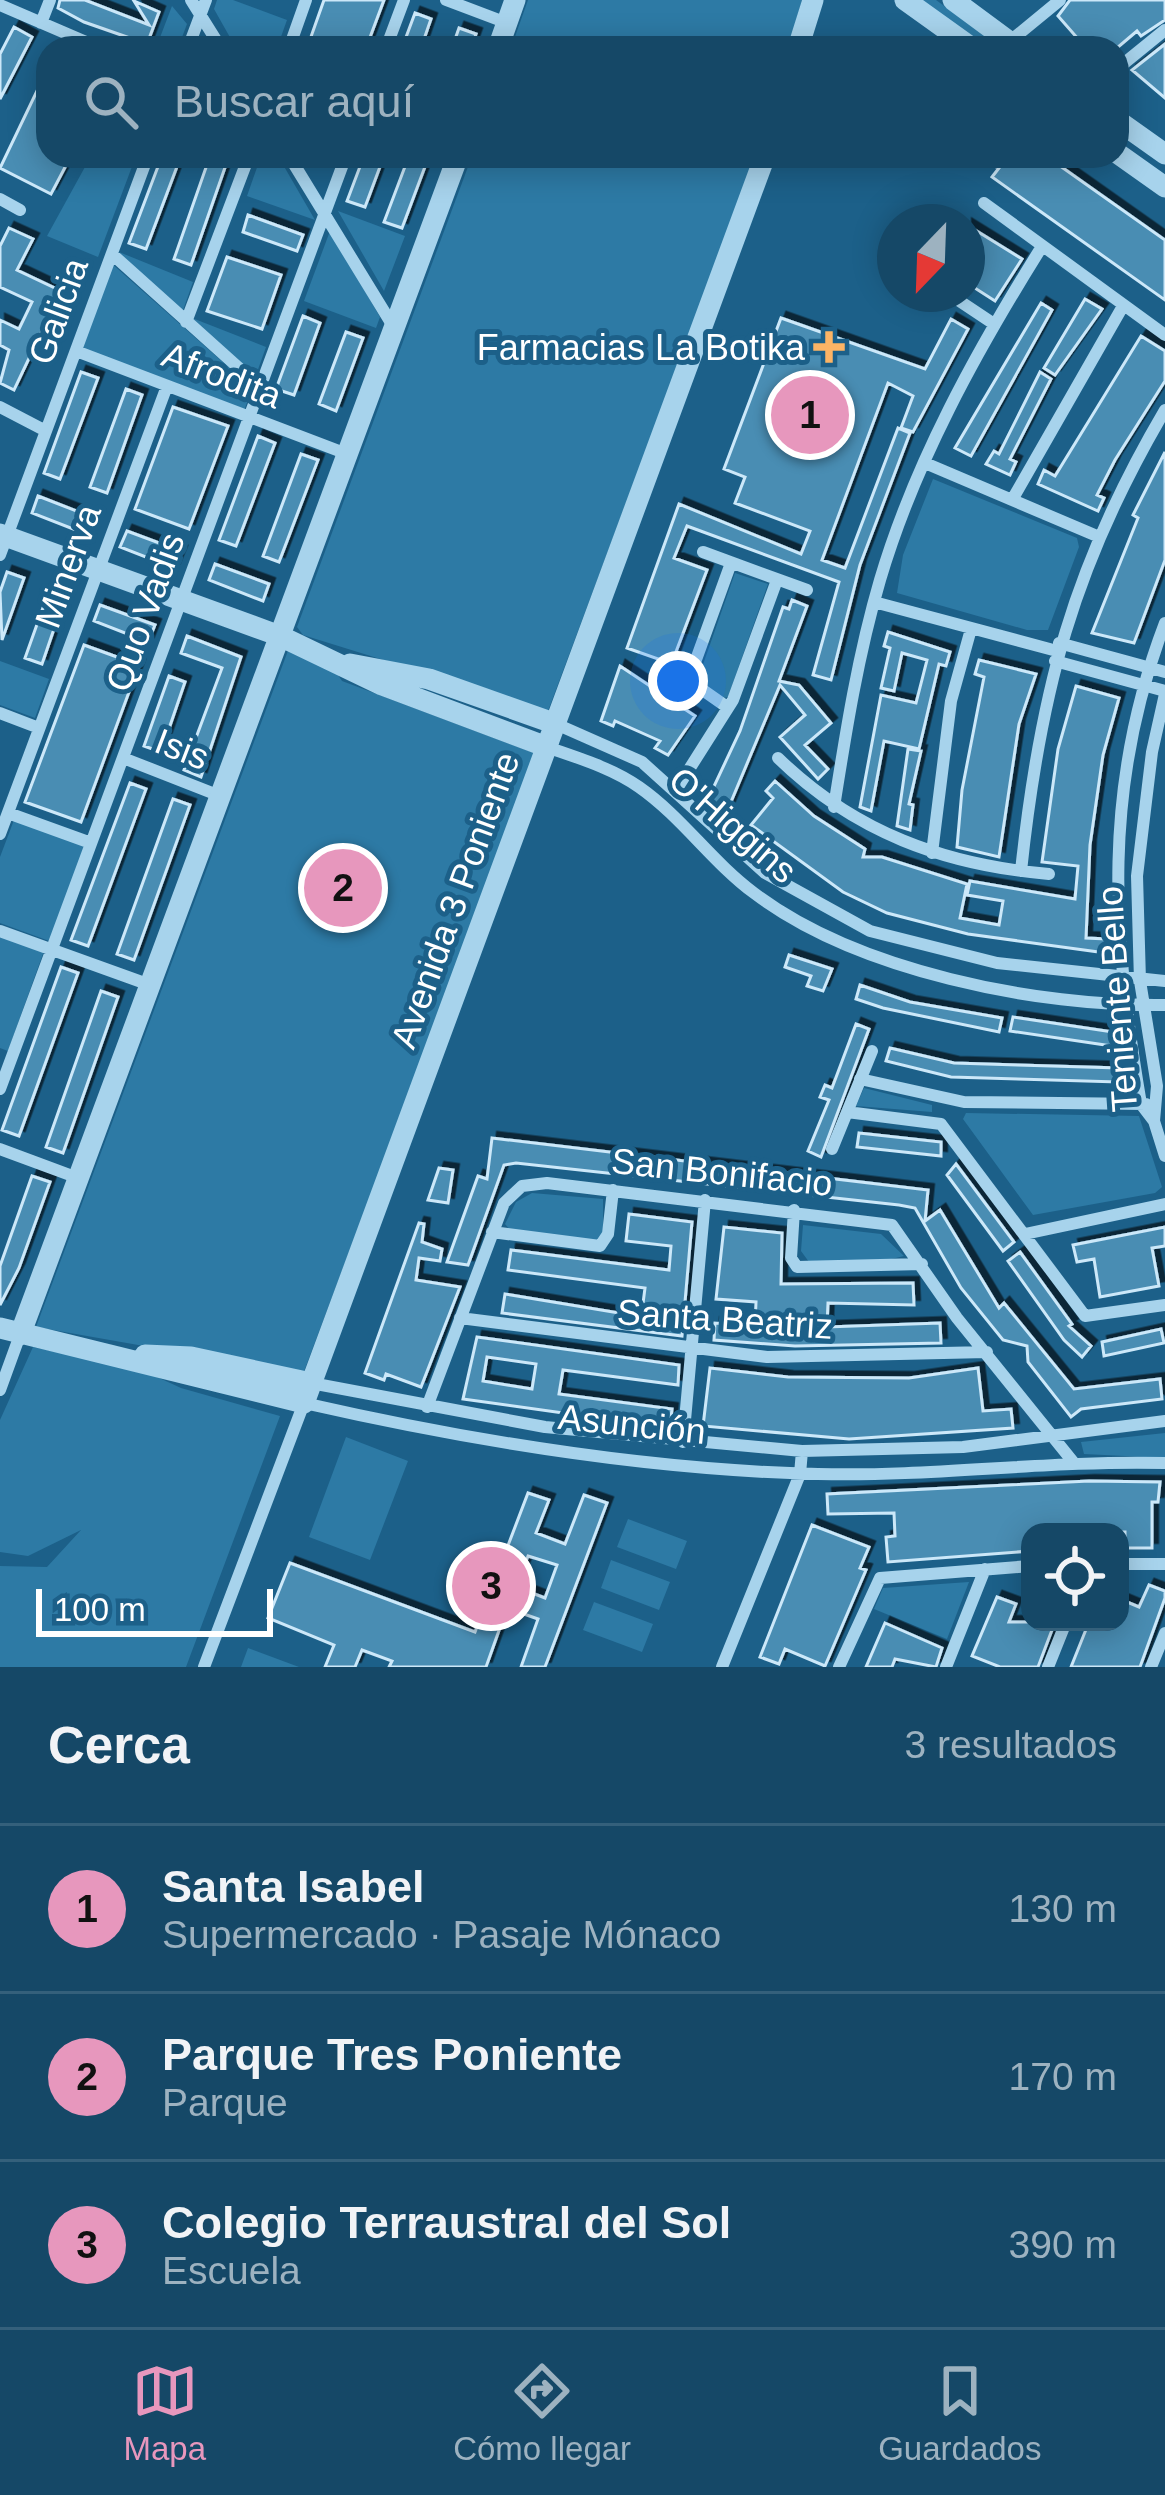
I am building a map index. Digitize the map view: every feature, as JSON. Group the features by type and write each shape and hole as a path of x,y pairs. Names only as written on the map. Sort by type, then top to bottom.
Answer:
{"street":[{"path":"41,23 50,0"},
{"path":"191,0 213,36"},
{"path":"192,36 206,0"},
{"path":"293,36 306,0"},
{"path":"390,36 404,0"},
{"path":"446,0 507,23"},
{"path":"502,36 515,0"},
{"path":"802,36 813,0"},
{"path":"905,0 955,36"},
{"path":"953,0 1002,36"},
{"path":"1023,36 1060,0"},
{"path":"0,5 72,36"},
{"path":"1129,59 1165,30"},
{"path":"1129,126 1162,146"},
{"path":"1129,162 1165,187"},
{"name":"Galicia","path":"2,542 144,168"},
{"path":"186,322 244,168"},
{"path":"296,168 394,327"},
{"name":"Quo Vadis","path":"0,1089 6,1055 52,949 341,168"},
{"path":"0,1390 10,1331 78,1178 454,168"},
{"name":"Avenida 3 Poniente","path":"204,1667 761,168"},
{"path":"0,200 20,210"},
{"path":"984,203 1165,335"},
{"path":"834,807 874,602 925,463 994,324 1041,248"},
{"path":"112,254 260,387"},
{"path":"1012,500 1123,305"},
{"path":"976,312 994,324"},
{"name":"Afrodita","path":"76,351 347,454"},
{"name":"Minerva","path":"0,834 166,386"},
{"path":"0,407 46,431"},
{"path":"1021,871 1039,730 1057,652 1096,536 1165,410"},
{"path":"925,463 1096,536"},
{"name":"O'Higgins","path":"2,542 98,570 280,636 382,686 547,747 640,788 744,886 844,946 946,978 1124,1004 1165,1005"},
{"path":"703,552 807,590"},
{"path":"689,679 731,563"},
{"path":"676,790 727,707 777,580"},
{"path":"874,602 1057,652 1165,672"},
{"name":"Teniente Bello","path":"1141,1104 1115,928 1120,822 1145,686 1165,622"},
{"path":"932,853 956,672 971,629"},
{"path":"1057,652 1165,693"},
{"name":"O'Higgins","path":"339,663 429,679 628,754 676,790 765,873 870,932 957,956 1120,980 1165,981"},
{"path":"667,665 727,707"},
{"name":"Teniente Bello","path":"1165,693 1141,820 1140,981 1161,1103 1154,1120 1165,1156"},
{"path":"0,712 40,728"},
{"name":"Isis","path":"123,758 220,796"},
{"path":"778,758 834,807 898,842 932,853 1049,874"},
{"path":"8,813 91,843"},
{"path":"0,931 150,985"},
{"path":"832,1149 872,1051"},
{"path":"860,1079 948,1100 1161,1103"},
{"path":"941,1124 948,1100"},
{"path":"1141,1104 1154,1120"},
{"path":"847,1112 941,1124 1085,1316 1165,1305"},
{"path":"0,1148 78,1178"},
{"name":"San Bonifacio","path":"427,1407 508,1196 529,1184 613,1190 886,1222 899,1229 986,1352 1074,1463"},
{"path":"492,1232 600,1246 608,1234 613,1190"},
{"path":"683,1442 705,1200"},
{"path":"1024,1234 1165,1204"},
{"path":"794,1210 791,1258 796,1267 922,1264"},
{"name":"Santa Beatriz","path":"460,1318 692,1350 853,1359 986,1352"},
{"name":"Asunción","path":"10,1331 102,1354 307,1393 525,1445 800,1474 1165,1462"},
{"name":"Asunción","path":"307,1393 683,1442 802,1451 936,1450 1165,1421"},
{"path":"722,1667 800,1474 802,1451"},
{"path":"1129,1564 1165,1564"},
{"path":"839,1667 878,1580 1021,1567"},
{"path":"946,1667 985,1569"},
{"path":"1048,1667 1062,1631"},
{"path":"1151,1667 1165,1633"}],"shaded area":[{"path":"217,0 233,0 287,20 281,36 229,36 214,9"},
{"path":"528,0 802,0 792,36 515,36"},
{"path":"914,0 936,0 986,36 964,36"},
{"path":"172,6 187,24 182,36 161,36"},
{"path":"84,168 131,168 98,257 47,236"},
{"path":"257,168 285,168 315,220 247,196"},
{"path":"468,168 752,168 548,711 303,635 297,627"},
{"path":"338,211 405,236 384,291"},
{"path":"330,231 380,317 376,328 304,301"},
{"path":"119,252 193,282 182,313"},
{"path":"110,262 252,388 244,411 78,349"},
{"path":"192,318 266,347 255,378"},
{"path":"933,479 1077,538 1079,547 1048,630 1027,630 897,593 903,555"},
{"path":"735,573 768,584 728,697 719,699 699,676"},
{"path":"289,648 332,666 342,681 537,754 303,1374 36,1327"},
{"path":"0,661 49,679 35,718 0,705"},
{"path":"14,820 87,847 52,942 0,923 0,857"},
{"path":"0,935 44,951 8,1051 0,1048"},
{"path":"864,1088 932,1105 932,1112 856,1106"},
{"path":"966,1113 1139,1116 1162,1187 1155,1193 1033,1215 963,1119"},
{"path":"532,1193 603,1199 603,1238 594,1243 511,1231 505,1224 516,1202"},
{"path":"803,1225 881,1234 904,1256 875,1263 809,1262 801,1251"},
{"path":"33,1347 142,1370 181,1388 280,1416 186,1667 0,1667 0,1566 47,1567 81,1530 28,1556 0,1552 0,1420"},
{"path":"1165,1433 1165,1458 1084,1454 1081,1442"},
{"path":"346,1437 408,1461 370,1560 309,1537"},
{"path":"628,1519 687,1541 676,1569 617,1547"},
{"path":"611,1560 670,1582 659,1610 601,1588"},
{"path":"969,1582 947,1639 874,1609 883,1588"},
{"path":"594,1602 653,1624 642,1652 583,1630"},
{"path":"248,1648 299,1667 241,1667"}],"building":[{"path":"60,0 85,0 149,25 134,1 159,12 150,36 124,36 58,8"},
{"path":"324,0 384,0 370,36 311,36"},
{"path":"1070,0 1165,0 1165,20 1141,36 1137,31 1129,38 1076,36 1058,16"},
{"path":"415,13 431,19 425,36 406,36"},
{"path":"14,27 32,37 0,99 0,54"},
{"path":"459,28 476,34 475,36 456,36"},
{"path":"1165,44 1165,98 1132,70"},
{"path":"36,93 36,168 65,168 51,194 0,168"},
{"path":"157,168 176,168 146,249 129,243"},
{"path":"206,168 225,168 191,265 174,259"},
{"path":"359,168 380,168 365,207 347,201"},
{"path":"404,168 424,168 402,228 384,222"},
{"path":"999,168 1063,168 1165,240 1165,300 992,177"},
{"path":"248,215 303,235 297,251 243,232"},
{"path":"9,228 33,239 17,270 61,291 14,390 0,383 9,350 0,345 0,320 19,329 32,302 0,287 0,246"},
{"path":"985,236 1022,259 995,301 985,295"},
{"path":"227,257 281,275 262,329 207,311"},
{"path":"1085,299 1102,309 1055,375 1044,368"},
{"path":"1041,303 1052,310 971,456 955,448"},
{"path":"303,316 320,323 294,395 276,389"},
{"path":"781,318 925,369 951,319 968,329 913,432 901,428 913,396 888,383 822,560 845,568 898,428 910,433 860,565 831,680 813,675 839,582 687,526 674,558 707,570 674,657 658,659 627,648 679,504 801,554 810,531 735,503 745,477 724,469"},
{"path":"346,332 363,338 336,411 319,404"},
{"path":"1141,336 1165,351 1165,381 1115,460 1097,495 1104,498 1098,511 1038,484 1044,470 1055,476"},
{"path":"81,372 98,378 60,479 44,473"},
{"path":"1040,372 1051,379 1010,459 1016,462 1010,475 986,464 994,451 999,454"},
{"path":"126,389 142,395 107,493 90,487"},
{"path":"173,407 228,426 189,529 135,509"},
{"path":"258,436 275,443 236,546 219,540"},
{"path":"1165,452 1165,560 1134,643 1092,633 1138,518 1133,515"},
{"path":"301,454 318,460 279,562 263,556"},
{"path":"38,496 92,517 86,534 32,513"},
{"path":"127,531 181,551 174,568 120,547"},
{"path":"215,564 269,584 263,601 209,580"},
{"path":"7,572 24,578 2,640 0,592"},
{"path":"50,588 66,594 42,664 25,658"},
{"path":"792,600 807,606 779,681 799,685 831,723 805,745 828,769 818,779 780,737 805,715 780,685 728,809 708,799 740,731 783,607 789,609"},
{"path":"100,605 155,625 148,642 94,621"},
{"path":"888,632 950,652 946,666 939,664 919,749 884,741 871,811 860,807 881,695 916,703 927,660 902,653 894,691 881,688 890,648 884,646"},
{"path":"187,636 241,657 201,777 184,770 222,668 181,653"},
{"path":"84,645 139,665 81,822 25,802"},
{"path":"979,660 1036,674 1019,724 999,857 957,847 962,790 984,677 975,674"},
{"path":"620,666 695,716 668,755 655,748 660,741 615,721 613,726 601,721"},
{"path":"169,676 185,682 161,752 144,746"},
{"path":"1076,686 1119,698 1103,755 1090,845 1086,938 1107,939 1106,953 968,934 887,913 843,892 751,825 773,798 766,791 775,781 814,816 865,849 863,857 882,857 967,884 960,918 999,925 1003,901 967,895 970,881 1075,899 1078,866 1042,862 1058,749"},
{"path":"908,749 921,751 909,804 913,805 910,830 897,826"},
{"path":"130,783 146,789 88,946 71,940"},
{"path":"173,799 190,805 134,960 117,954"},
{"path":"789,955 832,969 823,991 807,986 811,976 785,967"},
{"path":"61,967 78,973 19,1136 2,1130"},
{"path":"860,985 910,1002 1002,1018 999,1032 856,999"},
{"path":"101,991 118,997 63,1153 46,1147"},
{"path":"1013,1017 1113,1032 1112,1046 1010,1031"},
{"path":"856,1024 869,1029 821,1157 808,1151 829,1100 820,1097 825,1085 832,1088"},
{"path":"890,1048 954,1063 1119,1068 1118,1082 951,1077 886,1061"},
{"path":"859,1133 941,1142 941,1156 857,1147"},
{"path":"492,1138 928,1190 925,1221 940,1210 999,1308 1004,1303 1074,1389 1160,1379 1162,1399 1081,1409 1071,1417 1028,1362 1027,1346 1003,1340 961,1288 915,1208 516,1163 504,1165 468,1265 447,1262 478,1176 487,1179"},
{"path":"956,1164 1014,1242 1003,1251 947,1175"},
{"path":"439,1168 453,1170 448,1203 428,1200"},
{"path":"32,1176 50,1182 19,1268 0,1305 0,1266"},
{"path":"629,1214 692,1222 682,1336 502,1313 505,1294 619,1313 642,1311 645,1288 508,1270 511,1250 669,1270 671,1246 626,1241"},
{"path":"419,1223 424,1224 422,1242 442,1249 440,1261 419,1258 416,1280 460,1287 421,1387 386,1374 384,1380 365,1373"},
{"path":"724,1227 782,1233 781,1284 913,1283 914,1305 828,1303 827,1327 940,1323 941,1343 795,1346 714,1340 715,1323 755,1326 756,1302 716,1299"},
{"path":"1165,1227 1165,1246 1152,1248 1159,1286 1100,1297 1094,1259 1077,1262 1073,1245"},
{"path":"1020,1252 1072,1324 1069,1326 1091,1346 1082,1357 1064,1340 1008,1261"},
{"path":"1161,1329 1164,1343 1104,1356 1102,1342"},
{"path":"477,1337 679,1365 678,1385 563,1370 559,1394 672,1409 670,1428 463,1399","holes":["487,1357 536,1364 532,1389 483,1381"]},
{"path":"710,1368 788,1377 909,1378 978,1368 983,1411 1011,1409 1013,1428 849,1439 703,1426"},
{"path":"1160,1482 1158,1502 1152,1502 1152,1548 1129,1548 1129,1523 1021,1523 1021,1552 888,1562 886,1537 895,1536 894,1513 828,1514 827,1494"},
{"path":"528,1493 549,1500 536,1533 565,1544 584,1495 607,1503 545,1667 521,1667 538,1619 507,1608 486,1667 389,1667 392,1661 362,1650 355,1667 325,1667 334,1645 268,1618 290,1563 475,1632","holes":["528,1556 557,1565 545,1598 516,1587"]},
{"path":"812,1525 869,1547 860,1568 866,1570 825,1666 785,1649 779,1664 760,1657"},
{"path":"1149,1585 1165,1591 1140,1667 1071,1667 1085,1631 1129,1631 1129,1603 1139,1607"},
{"path":"997,1597 1016,1604 1009,1622 1021,1622 1021,1631 1052,1631 1038,1667 1000,1667 972,1656"},
{"path":"885,1623 942,1648 936,1667 895,1659 892,1667 866,1667"}],"place":[{"name":"Farmacias La Botika","path":"829,347"},
{"name":"Santa Isabel","path":"810,415"},
{"name":"Parque Tres Poniente","path":"343,888"},
{"name":"Colegio Terraustral del Sol","path":"491,1586"}]}
